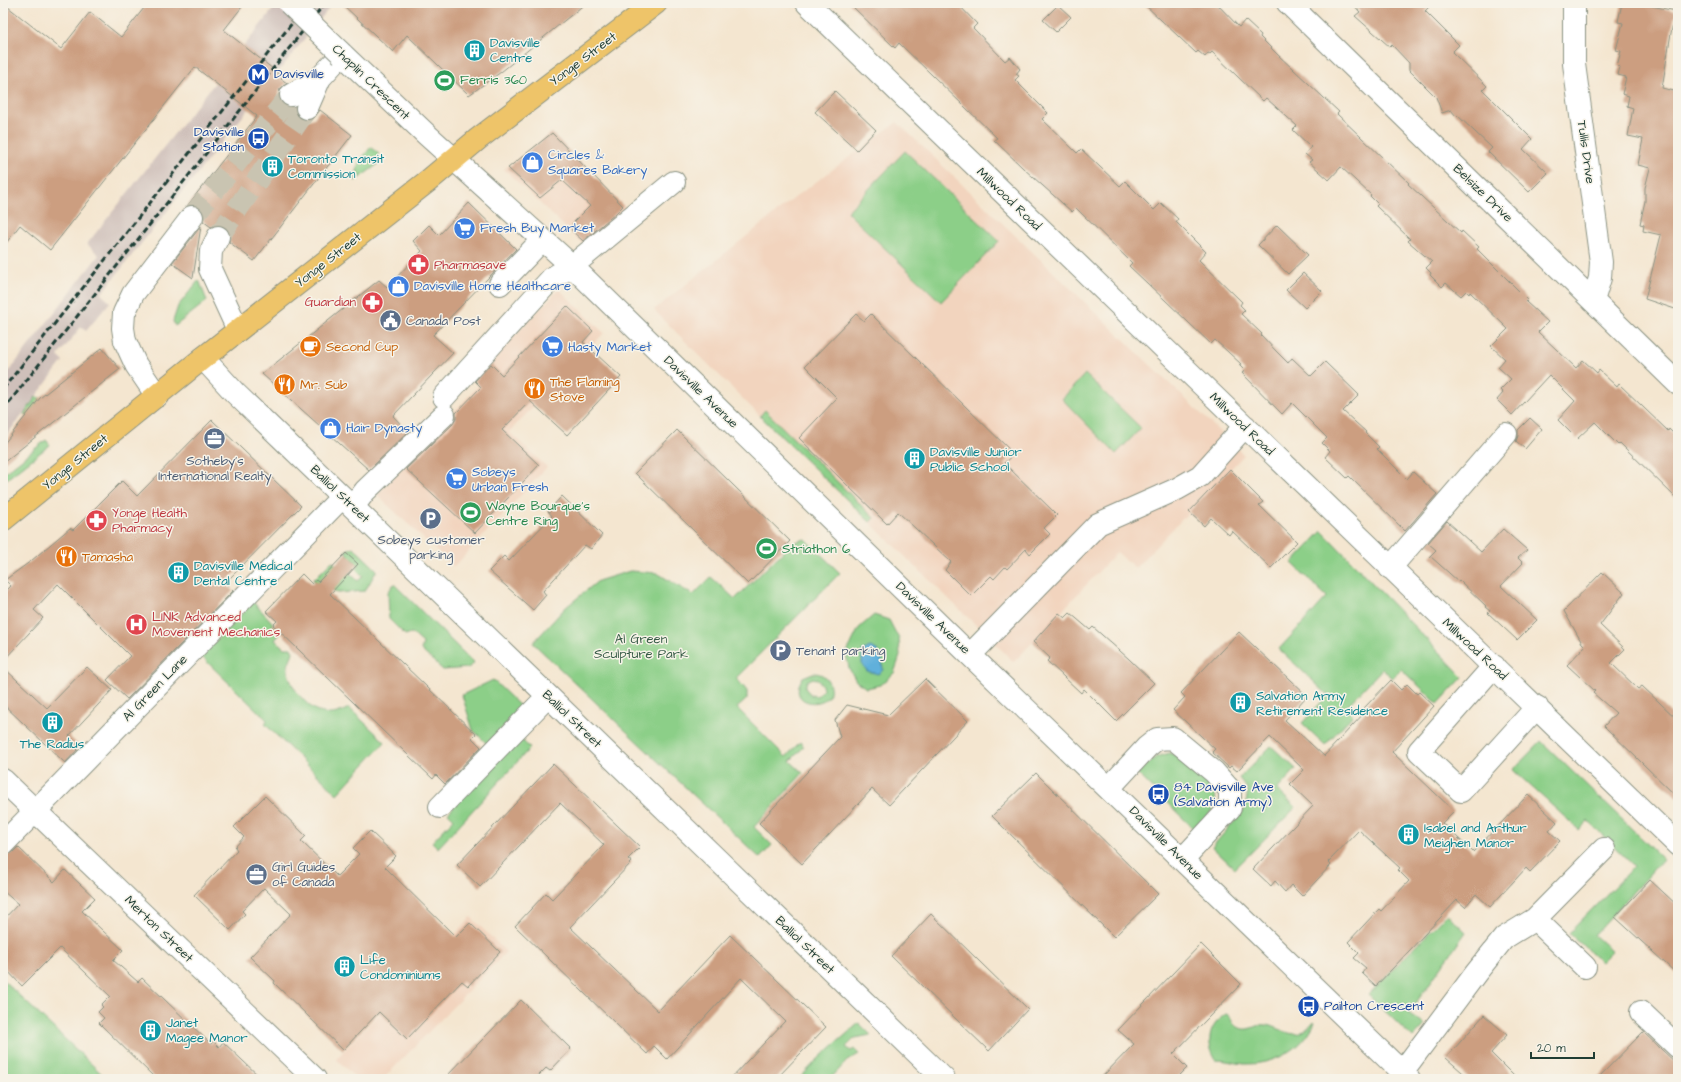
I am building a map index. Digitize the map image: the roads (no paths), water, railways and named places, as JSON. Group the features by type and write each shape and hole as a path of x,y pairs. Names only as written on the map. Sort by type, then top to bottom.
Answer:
{"main road":[{"name":"Yonge Street","path":"3,520 203,358 478,139 656,3"}],"street":[{"name":"Chaplin Crescent","path":"289,3 454,159"},
{"name":"Millwood Road","path":"807,3 1390,568 1537,707 1678,845"},
{"name":"Belsize Drive","path":"1288,3 1678,384"},
{"name":"Tullis Drive","path":"1574,3 1574,64 1601,262 1600,278 1593,300"},
{"path":"299,101 342,54"},
{"name":"Davisville Avenue","path":"454,159 572,266 970,655 1406,1076"},
{"path":"298,522 343,497 365,491 444,406 552,278 572,266 674,182"},
{"path":"157,396 136,365 124,341 124,314 133,294 192,217"},
{"path":"218,237 211,251 210,269 238,330"},
{"path":"500,284 542,240"},
{"name":"Balliol Street","path":"203,358 235,393 944,1079"},
{"path":"970,655 1098,524 1177,489 1200,476 1245,426"},
{"path":"1390,568 1506,434"},
{"name":"Al Green Lane","path":"3,844 343,497"},
{"path":"1494,666 1419,751 1461,791 1537,707"},
{"path":"440,806 548,696"},
{"path":"1109,788 1147,747 1157,739 1173,738 1214,772 1230,790 1230,808 1182,860"},
{"name":"Merton Street","path":"3,780 315,1079"},
{"path":"1406,1076 1476,973 1504,938 1535,919 1604,849"},
{"path":"1535,919 1585,966"},
{"path":"1641,1012 1678,1047"}],"water":[{"path":"870,647 877,650 882,659 883,670 878,674 867,671 862,664 862,651"}],"tunnel":[{"path":"192,217 291,95"},
{"path":"218,237 307,108"}],"railway":[{"path":"3,389 308,3"},
{"path":"3,410 325,3"}],"place":[{"name":"Davisville Centre","path":"475,50"},
{"name":"Davisville","path":"258,74"},
{"name":"Ferris 360","path":"445,80"},
{"name":"Davisville Station","path":"259,139"},
{"name":"Circles & Squares Bakery","path":"532,162"},
{"name":"Toronto Transit Commission","path":"273,166"},
{"name":"Fresh Buy Market","path":"464,228"},
{"name":"Pharmasave","path":"419,265"},
{"name":"Davisville Home Healthcare","path":"398,286"},
{"name":"Guardian","path":"372,302"},
{"name":"Canada Post","path":"390,321"},
{"name":"Second Cup","path":"311,347"},
{"name":"Hasty Market","path":"553,347"},
{"name":"Mr. Sub","path":"284,385"},
{"name":"The Flaming Stove","path":"534,389"},
{"name":"Hair Dynasty","path":"331,428"},
{"name":"Sotheby's International Realty","path":"215,439"},
{"name":"Davisville Junior Public School","path":"915,459"},
{"name":"Sobeys Urban Fresh","path":"456,479"},
{"name":"Wayne Bourque's Centre Ring","path":"471,513"},
{"name":"Sobeys customer parking","path":"431,518"},
{"name":"Yonge Health Pharmacy","path":"97,520"},
{"name":"Striathon 6","path":"766,549"},
{"name":"Tamasha","path":"66,557"},
{"name":"Davisville Medical Dental Centre","path":"179,573"},
{"name":"LINK Advanced Movement Mechanics","path":"136,624"},
{"name":"Tenant parking","path":"780,651"},
{"name":"Salvation Army Retirement Residence","path":"1240,703"},
{"name":"The Radius","path":"52,722"},
{"name":"84 Davisville Ave (Salvation Army)","path":"1158,794"},
{"name":"Isabel and Arthur Meighen Manor","path":"1409,835"},
{"name":"Girl Guides of Canada","path":"256,874"},
{"name":"Life Condominiums","path":"345,967"},
{"name":"Pailton Crescent","path":"1308,1006"},
{"name":"Janet Magee Manor","path":"151,1030"}],"park label":[{"name":"Al Green Sculpture Park","path":"641,646"}]}
